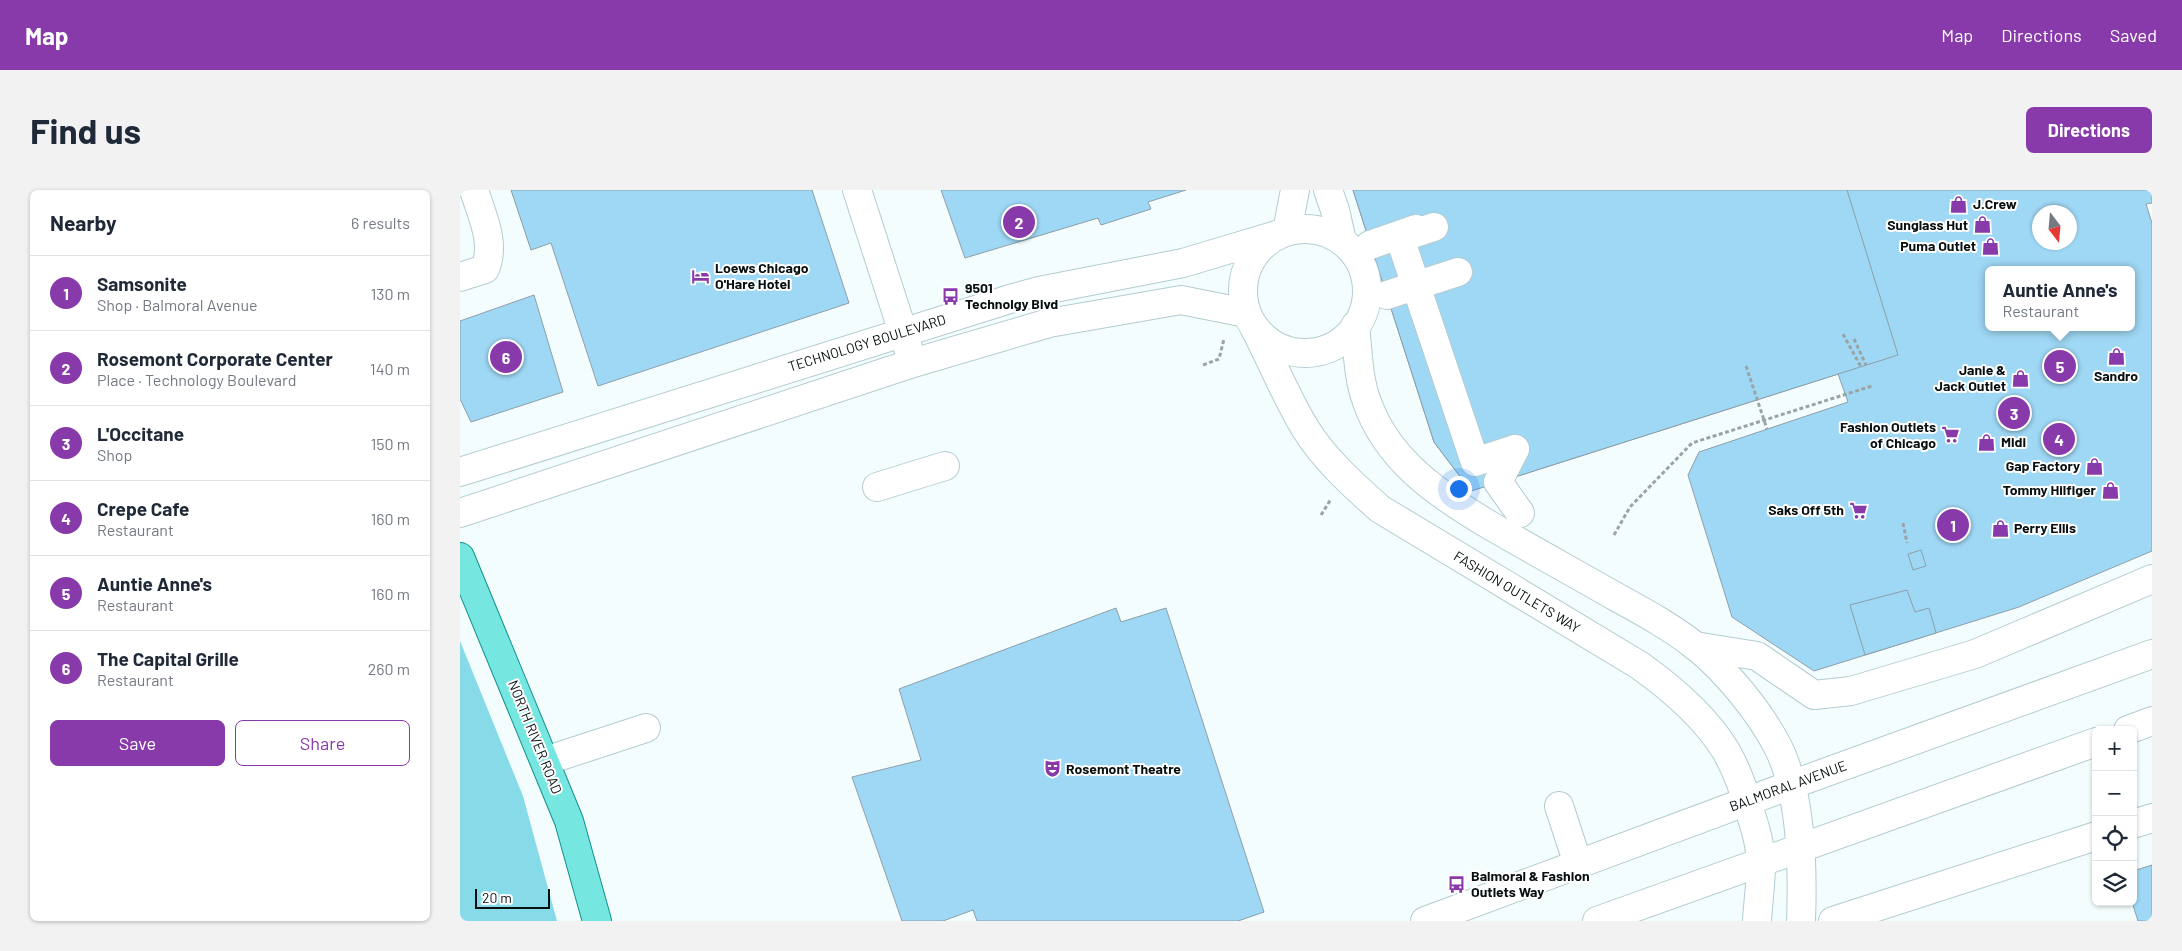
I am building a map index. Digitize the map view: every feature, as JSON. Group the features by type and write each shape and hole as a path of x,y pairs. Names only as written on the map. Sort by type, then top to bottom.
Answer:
{"main road":[{"name":"NORTH RIVER ROAD","path":"460,557 569,821 597,921"}],"street":[{"path":"460,277 485,269 490,258 490,243 474,190"},
{"path":"857,190 913,363"},
{"path":"1283,233 1295,190"},
{"path":"1328,190 1342,241"},
{"path":"1370,245 1438,224 1400,238 1475,462 1515,449 1498,482 1520,513"},
{"path":"1306,229 1325,232 1342,241 1360,261 1366,281 1366,302 1362,315 1355,326 1342,340 1325,350 1306,353 1287,350 1269,342 1251,321 1242,294 1244,276 1252,258 1264,244 1283,233 1306,229"},
{"name":"TECHNOLOGY BOULEVARD","path":"460,472 902,332 1039,291 1183,263 1283,233"},
{"path":"1387,295 1458,272"},
{"path":"460,513 913,363 1049,324 1180,300 1251,321"},
{"name":"FASHION OUTLETS WAY","path":"1251,321 1305,428 1354,487 1380,509 1639,665 1665,684 1686,704 1725,749 1747,801 1757,834 1761,862 1757,921"},
{"path":"1355,326 1361,380 1367,402 1381,430 1401,459 1424,483 1452,503 1665,624 1695,646 1741,694 1764,723 1778,748 1790,784 1800,848 1801,921"},
{"path":"877,487 945,466"},
{"path":"1695,646 1757,656 1814,695 1851,691 1975,654 2152,579"},
{"name":"BALMORAL AVENUE","path":"1425,921 1790,784 2152,654"},
{"path":"2137,727 2152,721"},
{"path":"545,761 646,728"},
{"path":"1601,920 2092,743"},
{"path":"1559,806 1578,864"},
{"path":"2137,823 2152,818"},
{"path":"1833,921 2092,837"}],"path":[{"path":"1843,334 1864,366 1854,339"},
{"path":"1203,365 1219,359 1224,339"},
{"path":"1746,366 1767,429"},
{"path":"1614,535 1630,507 1692,443 1872,386"},
{"path":"1321,514 1332,496"},
{"path":"1903,523 1908,543"}],"shaded area":[{"path":"460,641 523,796 557,921 460,921"}],"building":[{"name":"Loews Chicago O'Hare Hotel","path":"511,190 812,190 849,303 598,386 551,243 531,250"},
{"path":"941,190 1186,190 1148,202 1151,209 1101,225 1098,218 965,258"},
{"name":"Fashion Outlets of Chicago","path":"1353,190 2152,190 2152,203 2146,204 2152,223 2152,551 2019,607 1814,671 1732,617 1688,475 1699,452 1848,402 1838,374 1471,491 1434,442"},
{"path":"1353,190 1847,190 1898,355 1471,491 1434,442"},
{"path":"534,295 563,392 471,422 460,399 460,321"},
{"path":"1921,550 1926,566 1913,570 1908,554"},
{"path":"1907,590 1915,612 1929,608 1936,633 1865,655 1850,605"},
{"name":"Rosemont Theatre","path":"1116,608 1121,622 1166,608 1264,912 1238,921 977,921 973,910 943,921 902,921 852,777 921,760 899,689"},
{"path":"2152,865 2152,921 2138,921 2133,906 2137,906 2137,870"}],"place":[{"name":"J.Crew","path":"1959,204"},
{"name":"Rosemont Corporate Center","path":"1019,222"},
{"name":"Sunglass Hut","path":"1982,225"},
{"name":"Puma Outlet","path":"1990,246"},
{"name":"Loews Chicago O'Hare Hotel","path":"701,276"},
{"name":"9501 Technolgy Blvd","path":"951,296"},
{"name":"Sandro","path":"2116,356"},
{"name":"The Capital Grille","path":"506,357"},
{"name":"Auntie Anne's","path":"2060,366"},
{"name":"Janie & Jack Outlet","path":"2020,378"},
{"name":"L'Occitane","path":"2014,413"},
{"name":"Fashion Outlets of Chicago","path":"1950,435"},
{"name":"Crepe Cafe","path":"2059,439"},
{"name":"Midi","path":"1987,442"},
{"name":"Gap Factory","path":"2094,466"},
{"name":"Tommy Hilfiger","path":"2110,490"},
{"name":"Saks Off 5th","path":"1858,510"},
{"name":"Samsonite","path":"1953,525"},
{"name":"Perry Ellis","path":"2000,528"},
{"name":"Rosemont Theatre","path":"1052,769"},
{"name":"Balmoral & Fashion Outlets Way","path":"1457,884"}]}
